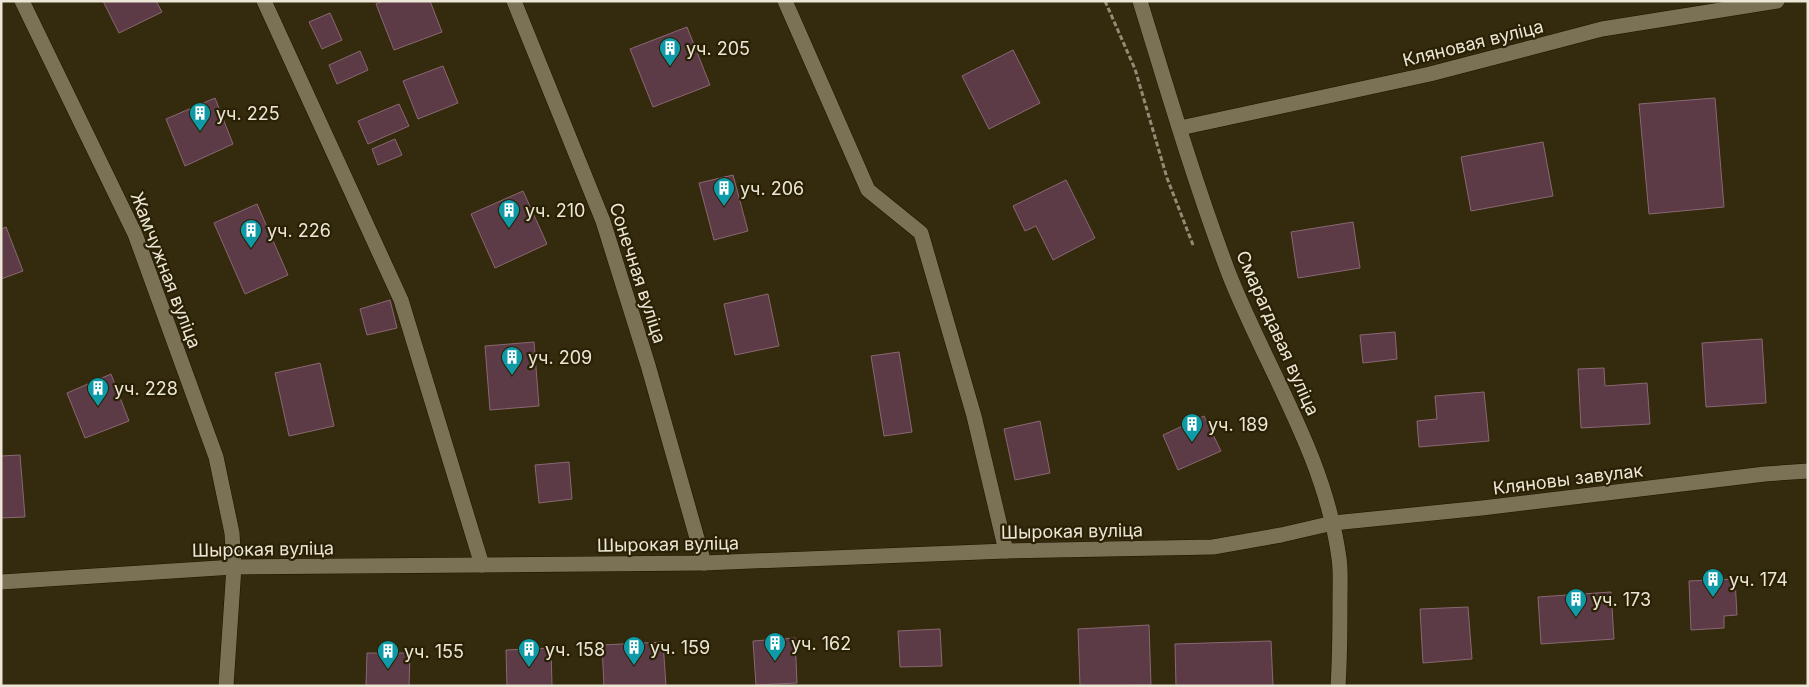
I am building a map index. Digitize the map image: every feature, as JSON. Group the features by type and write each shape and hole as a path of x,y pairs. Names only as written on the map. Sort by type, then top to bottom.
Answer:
{"street":[{"name":"Жамчужная вуліца","path":"22,1 135,234 216,457 232,533 234,567 226,686"},
{"path":"264,1 401,300 482,566"},
{"name":"Сонечная вуліца","path":"514,1 603,221 648,365 704,563"},
{"path":"785,1 868,190 921,233 974,416 1006,551"},
{"name":"Смарагдавая вуліца","path":"1140,1 1180,128 1230,274 1255,333 1291,406 1314,462 1333,523 1340,559 1338,686"},
{"name":"Кляновая вуліца","path":"1180,128 1430,74 1602,29 1777,1"},
{"name":"Кляновы завулак","path":"1333,523 1482,508 1765,474 1808,471"},
{"name":"Шырокая вуліца","path":"1,582 234,567 704,563 1006,551 1213,547 1281,535 1333,523"}],"building":[{"path":"103,1 156,1 162,12 119,33"},
{"path":"383,1 430,1 442,32 394,50 376,4"},
{"path":"330,13 342,40 322,49 309,22"},
{"name":"уч. 205","path":"687,27 710,85 653,107 630,49"},
{"path":"1013,50 1040,103 989,129 962,76"},
{"path":"360,51 368,70 337,84 329,65"},
{"path":"443,66 458,103 418,119 403,81"},
{"name":"уч. 225","path":"215,98 233,144 185,166 166,119"},
{"path":"1715,98 1724,207 1649,214 1639,104"},
{"path":"399,104 409,126 368,144 358,121"},
{"path":"395,139 402,155 378,165 372,149"},
{"path":"1543,142 1553,196 1471,211 1461,157"},
{"name":"уч. 206","path":"733,175 748,231 714,240 699,183"},
{"path":"1066,180 1095,238 1053,260 1036,226 1025,231 1013,206"},
{"name":"уч. 210","path":"523,191 547,244 495,268 471,214"},
{"name":"уч. 226","path":"257,204 288,275 245,294 214,223"},
{"path":"1353,222 1360,268 1298,278 1291,232"},
{"path":"6,227 23,271 1,279 1,229"},
{"path":"768,294 779,346 735,355 724,304"},
{"path":"390,300 397,328 367,335 360,309"},
{"path":"1395,332 1397,359 1363,363 1360,335"},
{"path":"1762,339 1766,403 1706,407 1702,343"},
{"name":"уч. 209","path":"534,342 539,406 490,410 485,346"},
{"path":"899,352 912,432 884,436 871,356"},
{"path":"320,363 334,426 289,436 275,373"},
{"path":"1604,368 1605,386 1647,383 1650,424 1581,428 1578,369"},
{"name":"уч. 228","path":"111,374 129,421 85,438 67,393"},
{"path":"1484,392 1489,441 1419,447 1417,421 1437,419 1435,396"},
{"name":"уч. 189","path":"1204,416 1221,451 1178,470 1163,435"},
{"path":"1040,421 1050,473 1015,480 1004,429"},
{"path":"20,455 25,517 1,518 1,456"},
{"path":"569,462 572,499 539,503 535,465"},
{"name":"уч. 174","path":"1735,579 1737,615 1724,616 1724,628 1691,630 1689,581"},
{"name":"уч. 173","path":"1611,592 1614,639 1541,644 1538,597"},
{"path":"1468,607 1472,659 1423,663 1420,609"},
{"path":"1149,625 1151,685 1080,686 1078,629"},
{"path":"940,629 942,666 900,667 898,631"},
{"name":"уч. 162","path":"795,638 797,683 756,685 753,641"},
{"path":"1271,641 1273,686 1176,686 1175,644"},
{"name":"уч. 159","path":"663,642 666,686 604,686 602,645"},
{"name":"уч. 158","path":"551,648 552,686 507,686 506,650"},
{"name":"уч. 155","path":"367,653 410,653 409,686 366,686"}],"place":[{"name":"уч. 205","path":"670,67"},
{"name":"уч. 225","path":"200,132"},
{"name":"уч. 206","path":"724,207"},
{"name":"уч. 210","path":"509,229"},
{"name":"уч. 226","path":"251,249"},
{"name":"уч. 209","path":"512,376"},
{"name":"уч. 228","path":"98,407"},
{"name":"уч. 189","path":"1192,443"},
{"name":"уч. 174","path":"1713,598"},
{"name":"уч. 173","path":"1576,618"},
{"name":"уч. 162","path":"775,662"},
{"name":"уч. 159","path":"634,666"},
{"name":"уч. 158","path":"529,668"},
{"name":"уч. 155","path":"388,670"}]}
